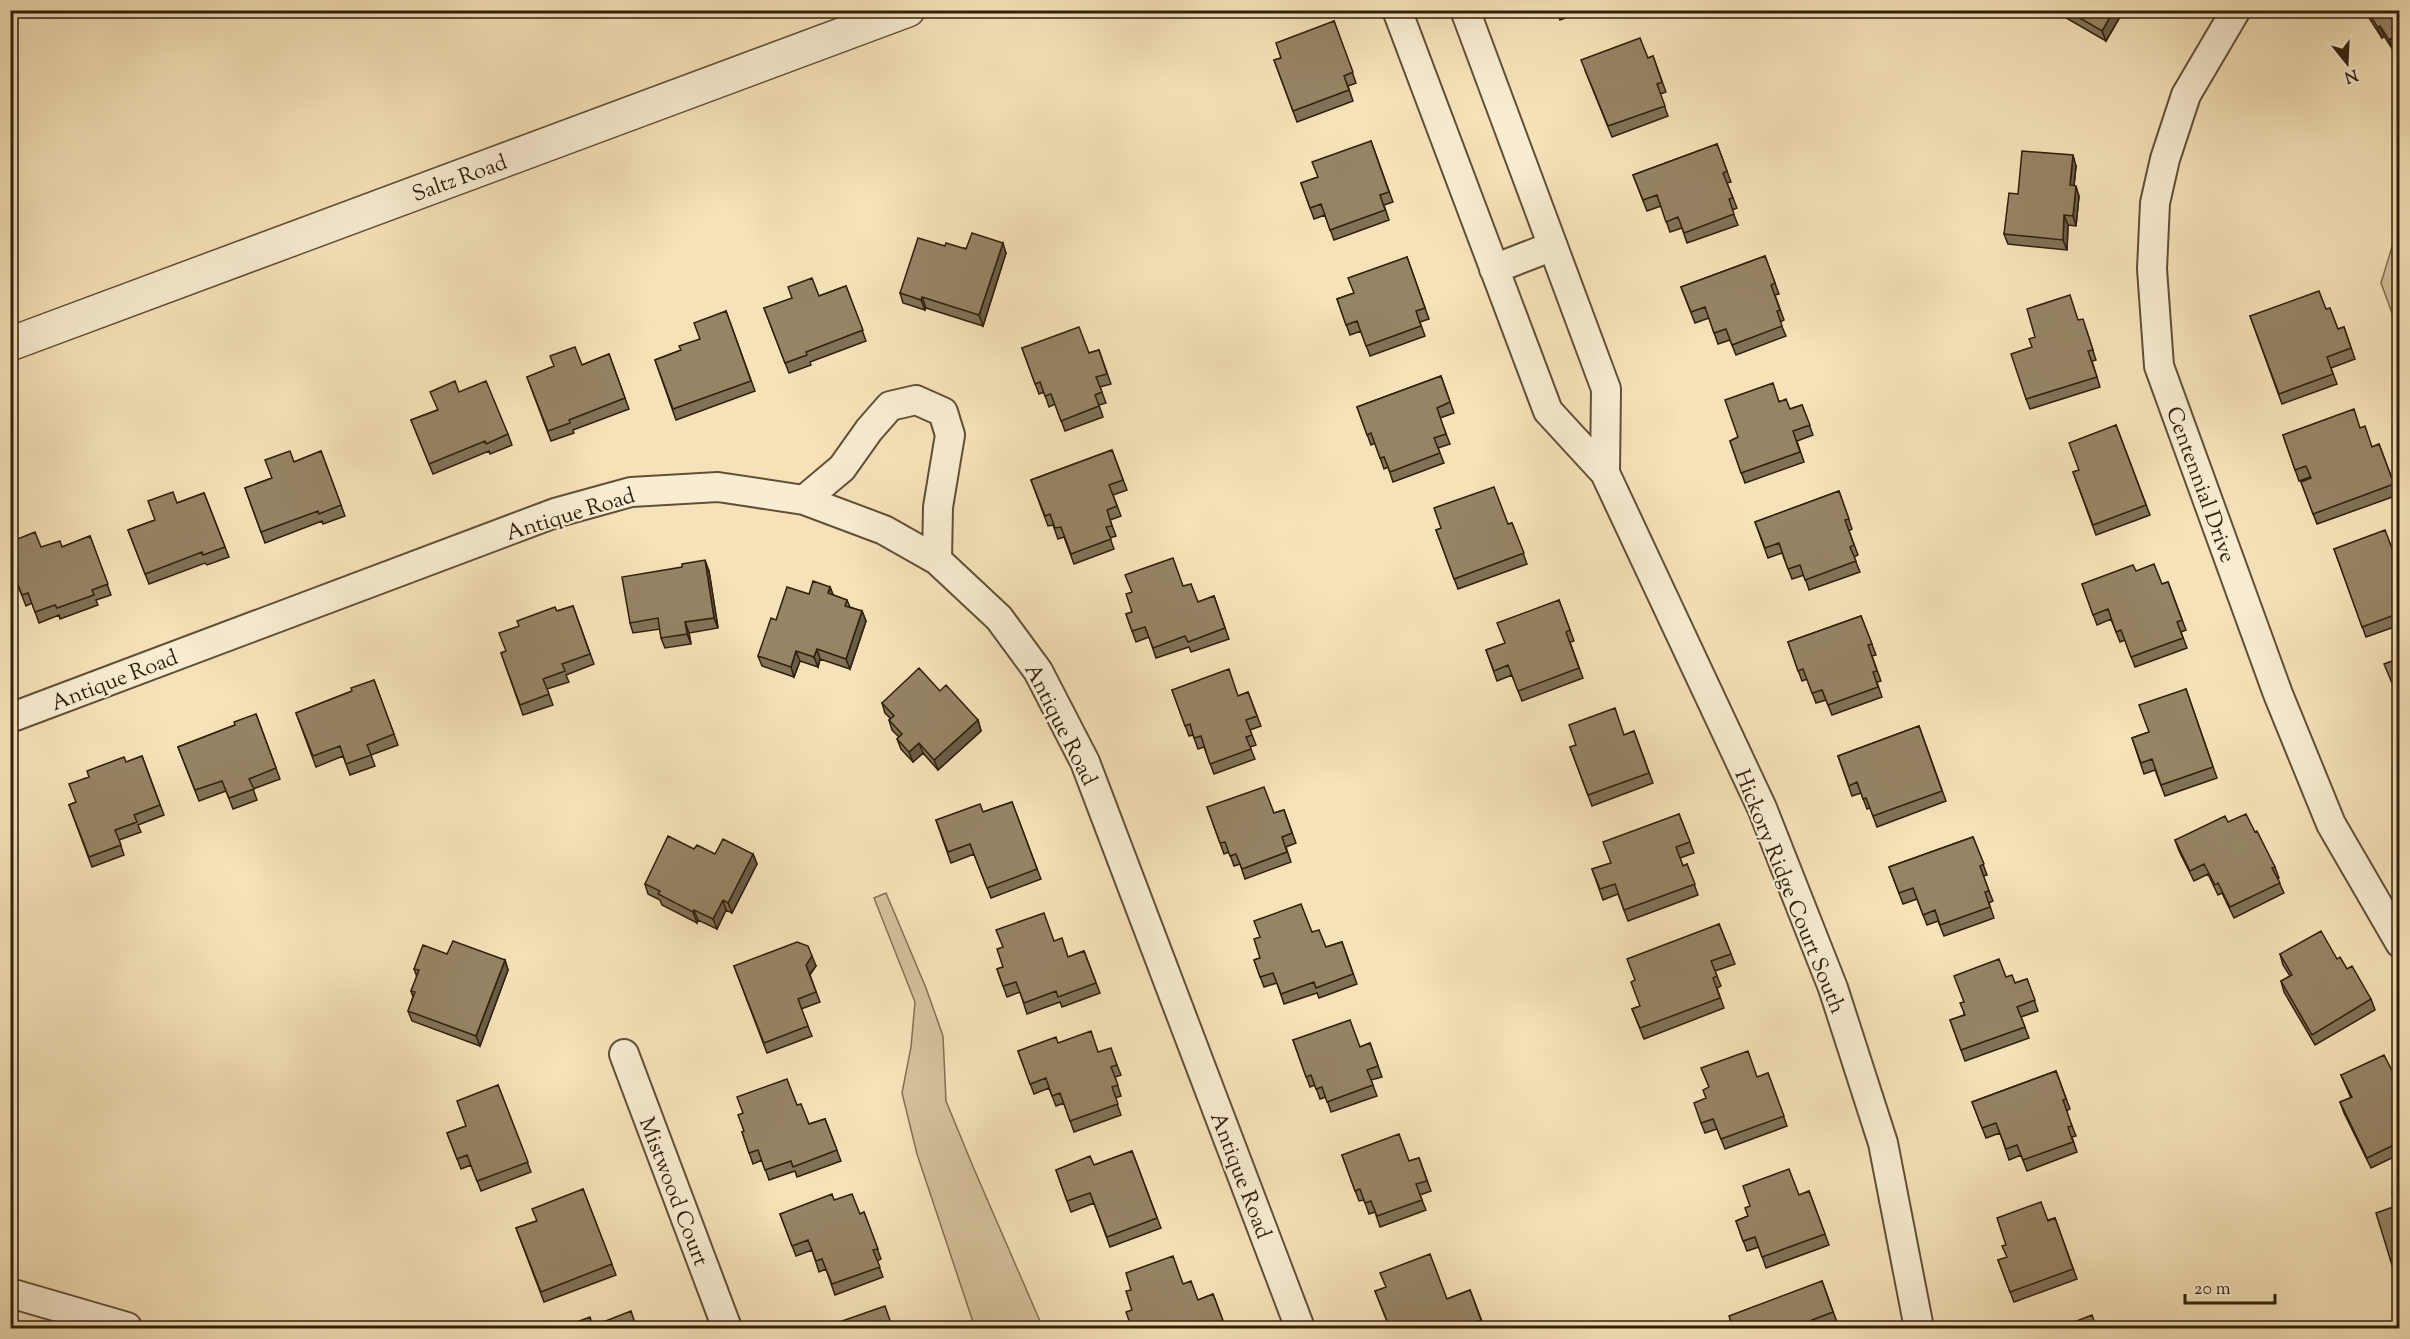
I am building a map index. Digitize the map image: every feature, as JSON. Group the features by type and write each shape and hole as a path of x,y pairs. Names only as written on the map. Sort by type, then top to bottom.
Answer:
{"street":[{"name":"Saltz Road","path":"10,344 908,10"},
{"name":"Hickory Ridge Court South","path":"1397,10 1548,411 1605,473 1762,808 1833,988 1883,1143 1919,1329"},
{"name":"Hickory Ridge Court South","path":"1465,10 1606,389 1605,473"},
{"name":"Centennial Drive","path":"2236,10 2186,95 2165,159 2155,203 2152,269 2160,366 2278,694 2331,824 2400,943"},
{"path":"1494,269 1553,246"},
{"path":"804,500 842,468 869,430 890,406 916,400 943,412 950,435 938,507 937,560"},
{"name":"Antique Road","path":"10,718 555,513 631,492 718,487 804,500 884,530 937,560 999,618 1032,662 1085,762 1300,1329"},
{"name":"Mistwood Court","path":"624,1054 727,1329"},
{"path":"10,1293 127,1327"}],"shaded area":[{"path":"2399,224 2400,332 2381,283"},
{"path":"886,893 926,988 943,1036 946,1101 1043,1328 975,1328 917,1154 902,1093 911,1047 915,1002 874,898"}],"building":[{"path":"2066,10 2114,10 2102,31"},
{"path":"2367,10 2400,10 2400,33 2389,40"},
{"path":"1334,21 1353,72 1344,76 1349,90 1293,111 1274,60 1281,58 1276,43"},
{"path":"1640,38 1648,58 1653,56 1662,82 1657,84 1665,106 1608,126 1581,60"},
{"path":"1371,141 1389,192 1380,195 1385,210 1330,230 1321,204 1310,208 1301,183 1318,177 1312,162"},
{"path":"1717,144 1727,171 1723,173 1733,198 1729,199 1734,214 1684,233 1678,217 1666,222 1657,195 1643,200 1633,175"},
{"path":"2022,151 2073,155 2070,185 2076,186 2073,216 2064,215 2063,240 2004,234 2009,193 2018,194"},
{"path":"972,233 1003,243 979,315 922,297 921,300 900,293 918,238 966,249"},
{"path":"1765,256 1775,283 1771,285 1780,310 1777,311 1782,326 1732,345 1726,329 1714,333 1705,307 1691,312 1681,287"},
{"path":"1407,257 1425,308 1416,311 1421,326 1366,346 1357,321 1346,325 1337,299 1354,293 1348,278"},
{"path":"812,278 819,296 846,286 863,330 806,352 807,355 785,363 764,308 792,298 788,287"},
{"path":"2319,291 2326,309 2330,308 2338,329 2344,327 2351,348 2327,357 2333,374 2279,394 2250,316"},
{"path":"2070,295 2078,320 2083,319 2093,350 2088,351 2097,377 2026,399 2011,354 2032,347 2029,339 2035,337 2027,309"},
{"path":"726,311 751,381 673,409 655,360 681,350 679,346 700,339 694,323"},
{"path":"1079,327 1089,353 1099,350 1107,374 1096,377 1102,392 1095,395 1099,406 1061,421 1051,394 1045,396 1040,382 1035,384 1022,348"},
{"path":"575,347 582,365 609,354 625,398 569,420 570,423 548,431 527,377 554,366 550,356"},
{"path":"1441,376 1450,402 1437,408 1446,434 1434,438 1440,453 1390,472 1384,457 1380,458 1371,433 1367,435 1357,407"},
{"path":"455,381 459,392 486,381 508,434 429,464 411,420 438,410 430,392"},
{"path":"1773,383 1779,402 1786,399 1790,409 1802,405 1810,425 1793,431 1800,452 1741,473 1730,441 1738,437 1725,400"},
{"path":"2354,409 2360,428 2365,426 2372,447 2379,444 2394,484 2313,514 2301,482 2311,478 2306,466 2295,470 2283,435"},
{"path":"2116,425 2146,505 2093,525 2073,472 2079,470 2069,443"},
{"path":"1112,450 1123,480 1109,485 1117,506 1107,510 1112,526 1106,527 1111,539 1071,554 1061,527 1055,528 1050,514 1045,516 1031,480"},
{"path":"290,451 294,462 321,451 341,505 261,532 245,488 272,478 265,460"},
{"path":"1494,487 1508,524 1512,523 1524,553 1454,579 1436,530 1441,528 1434,508"},
{"path":"1839,491 1849,519 1845,520 1854,545 1850,547 1856,561 1805,580 1800,565 1788,569 1779,543 1765,548 1755,522"},
{"path":"173,492 177,503 204,493 225,547 203,555 202,552 145,574 128,530 155,520 148,501"},
{"path":"2385,530 2395,556 2400,554 2400,582 2398,582 2400,613 2362,627 2334,549"},
{"path":"35,532 41,547 60,541 62,547 90,536 108,584 92,590 94,595 57,608 55,605 35,612 28,593 22,595 10,564 10,542"},
{"path":"1173,558 1183,586 1191,584 1198,602 1214,596 1225,628 1188,642 1185,636 1153,648 1145,627 1132,631 1126,614 1132,612 1126,594 1132,592 1125,575"},
{"path":"705,560 714,618 685,622 687,634 661,638 658,618 630,623 622,577 682,567 682,564"},
{"path":"2154,564 2162,584 2168,582 2182,620 2177,622 2183,638 2131,657 2121,630 2116,632 2108,609 2093,615 2082,584 2133,565 2136,571"},
{"path":"813,581 830,587 828,593 847,600 845,606 862,611 846,659 817,649 814,657 796,651 791,667 758,656 771,618 776,620 787,587 809,594"},
{"path":"1559,600 1570,630 1566,632 1579,668 1518,691 1508,665 1494,671 1486,650 1505,643 1497,623"},
{"path":"573,606 590,654 562,664 565,671 543,679 549,694 520,705 501,653 506,651 499,633 519,626 517,621 555,607 557,611"},
{"path":"1861,616 1872,644 1868,645 1877,671 1873,672 1878,687 1828,705 1822,690 1812,693 1803,669 1798,671 1788,642"},
{"path":"2400,658 2400,702 2384,664"},
{"path":"919,668 940,691 946,685 978,720 934,760 919,743 909,752 897,739 902,734 889,720 894,716 882,703"},
{"path":"1229,669 1238,696 1248,692 1257,716 1246,720 1252,735 1246,737 1251,749 1210,764 1201,736 1194,738 1190,724 1185,726 1172,690"},
{"path":"374,680 394,734 367,745 371,755 346,764 340,746 313,756 296,713"},
{"path":"2186,689 2213,767 2161,785 2152,759 2141,763 2132,738 2149,732 2139,705"},
{"path":"1615,708 1624,735 1634,731 1649,773 1588,795 1570,747 1576,745 1569,725"},
{"path":"256,714 276,768 249,779 254,789 229,798 222,781 195,790 178,747 235,725 234,722"},
{"path":"1919,726 1942,791 1873,816 1866,798 1863,799 1857,782 1849,786 1838,756"},
{"path":"142,756 160,805 134,815 137,822 115,830 121,845 89,857 69,805 76,802 69,784 89,777 87,771 124,757 126,762"},
{"path":"1264,787 1274,813 1284,810 1292,833 1282,837 1287,852 1242,869 1236,854 1230,856 1225,842 1220,843 1207,807"},
{"path":"1012,802 1037,869 987,888 970,844 948,852 936,820 980,804 983,812"},
{"path":"1679,814 1690,842 1676,847 1683,866 1687,864 1695,884 1624,910 1615,884 1600,889 1592,869 1611,863 1603,842"},
{"path":"2246,814 2275,867 2272,868 2280,883 2230,907 2218,883 2215,885 2204,864 2190,871 2175,840 2225,816 2228,822"},
{"path":"668,836 694,849 697,845 715,854 723,839 753,854 728,903 723,900 713,919 694,910 693,912 658,894 660,891 645,884"},
{"path":"1973,837 1984,864 1980,866 1989,891 1985,892 1990,907 1940,925 1935,910 1923,915 1913,888 1899,893 1889,867"},
{"path":"1301,904 1312,932 1319,930 1326,947 1342,942 1353,974 1316,988 1314,982 1281,994 1273,973 1260,977 1254,960 1260,958 1254,939 1260,937 1254,921"},
{"path":"1044,913 1054,941 1062,938 1068,957 1084,951 1096,983 1058,997 1056,991 1024,1003 1016,982 1003,986 997,969 1003,967 997,949 1003,947 996,930"},
{"path":"1719,924 1731,954 1711,961 1717,976 1713,978 1720,998 1640,1028 1632,1009 1640,1006 1631,982 1635,980 1627,959"},
{"path":"2321,931 2337,959 2340,957 2347,969 2352,966 2371,999 2312,1035 2281,981 2292,975 2280,954"},
{"path":"453,941 505,960 476,1036 408,1011 415,992 411,991 419,970 414,969 423,945 447,954"},
{"path":"797,942 808,946 812,956 806,965 816,992 798,999 808,1026 764,1043 734,966"},
{"path":"1999,959 2006,977 2012,975 2015,983 2027,979 2035,1000 2017,1007 2025,1027 1961,1050 1950,1020 1965,1015 1960,1003 1964,1002 1954,976"},
{"path":"1350,1020 1360,1047 1370,1043 1378,1066 1367,1070 1373,1085 1327,1102 1322,1087 1316,1089 1311,1075 1306,1077 1293,1040"},
{"path":"1091,1031 1098,1052 1111,1048 1117,1065 1111,1067 1118,1085 1112,1087 1118,1104 1070,1121 1060,1093 1052,1096 1046,1078 1030,1084 1018,1051 1056,1037 1058,1043"},
{"path":"1748,1051 1757,1077 1768,1073 1784,1116 1721,1139 1713,1119 1701,1123 1694,1103 1706,1098 1703,1090 1709,1087 1701,1068"},
{"path":"2384,1055 2400,1084 2400,1142 2367,1158 2340,1102 2352,1097 2341,1075"},
{"path":"2056,1071 2066,1099 2063,1100 2072,1126 2068,1127 2073,1142 2023,1160 2017,1145 2006,1149 1996,1123 1982,1128 1972,1102"},
{"path":"787,1079 797,1105 801,1104 809,1124 825,1119 837,1150 793,1167 791,1161 765,1170 758,1150 749,1153 738,1115 743,1113 737,1097"},
{"path":"498,1085 528,1162 477,1181 467,1155 457,1159 447,1133 466,1126 457,1101"},
{"path":"1399,1134 1409,1161 1419,1158 1427,1181 1416,1184 1422,1200 1377,1216 1371,1201 1365,1203 1360,1189 1355,1191 1342,1155"},
{"path":"1132,1151 1157,1218 1107,1237 1090,1193 1067,1201 1056,1170 1090,1156 1094,1165"},
{"path":"1789,1169 1799,1195 1809,1191 1825,1234 1762,1257 1755,1237 1743,1241 1736,1221 1748,1216 1745,1208 1750,1206 1743,1186"},
{"path":"583,1189 612,1264 541,1292 516,1228 537,1221 532,1209"},
{"path":"2400,1190 2400,1277 2396,1278 2376,1213 2396,1206 2392,1192"},
{"path":"832,1194 834,1200 852,1194 860,1214 864,1212 878,1249 873,1250 880,1267 832,1284 822,1259 816,1261 808,1240 792,1246 780,1214"},
{"path":"2041,1202 2048,1221 2055,1218 2073,1269 2010,1292 1998,1260 2007,1257 2002,1246 2006,1245 1997,1218"},
{"path":"1430,1254 1447,1299 1470,1290 1481,1320 1458,1329 1401,1329 1400,1324 1390,1328 1375,1291 1386,1287 1380,1273"},
{"path":"1173,1256 1183,1284 1191,1281 1198,1300 1213,1294 1225,1326 1218,1329 1146,1329 1145,1325 1132,1329 1126,1312 1132,1310 1126,1291 1131,1290 1126,1273"},
{"path":"1822,1281 1833,1312 1812,1320 1816,1329 1733,1329 1729,1316"},
{"path":"885,1306 893,1329 822,1329 822,1328"},
{"path":"631,1311 637,1329 558,1329 590,1317 593,1326"},
{"path":"2092,1315 2097,1329 2056,1329"}]}
